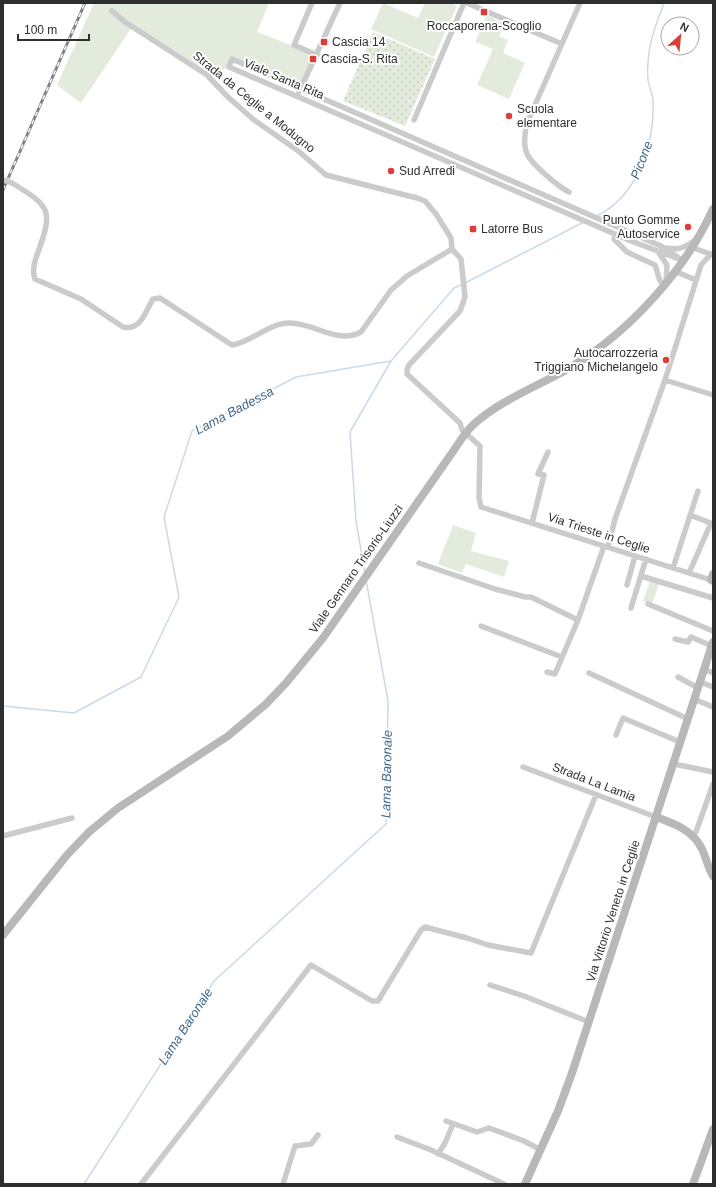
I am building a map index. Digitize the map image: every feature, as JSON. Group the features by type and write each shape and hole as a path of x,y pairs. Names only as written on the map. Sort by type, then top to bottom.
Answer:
{"main road":[{"name":"Viale Gennaro Trisorio-Liuzzi","path":"3,935 67,855 102,821 128,801 217,744 266,704 304,661 466,433 474,424 491,411 572,366 638,314 674,272 696,240 713,209"},
{"name":"Via Vittorio Veneto in Ceglie","path":"525,1184 542,1150 558,1111 589,1022 712,644"},
{"path":"656,817 677,824 692,835 702,850 713,876"},
{"path":"692,1184 713,1129"}],"street":[{"path":"312,3 294,45 317,55"},
{"path":"297,97 340,3"},
{"path":"414,120 466,3 562,44"},
{"path":"569,192 561,188 527,156 524,145 526,130 580,3"},
{"name":"Strada da Ceglie a Modugno","path":"112,11 125,22 207,75 228,97 254,120 296,150 326,175 340,180 389,190 425,201 436,214 451,238 452,248 461,259 465,297 460,311 407,369 407,374 460,423 462,430 480,446 479,498 482,507"},
{"name":"Viale Santa Rita","path":"661,246 232,59 229,67 659,253 682,260"},
{"path":"368,126 370,120"},
{"path":"4,180 32,195 42,204 48,214 46,228 34,262 35,280 81,299 123,327 135,328 153,299 156,298 164,300 232,345 290,322 333,335 355,335 361,332 391,290 407,276 452,248"},
{"path":"634,242 637,236"},
{"path":"614,239 627,252 655,265 660,281 665,284 667,266 659,253"},
{"path":"661,246 676,250 682,249 696,240"},
{"path":"661,246 682,260"},
{"path":"547,672 555,674 578,620 606,547 665,380 701,265 712,255 691,247"},
{"path":"674,272 696,280"},
{"path":"665,380 713,395"},
{"path":"532,523 544,475 538,474 548,452"},
{"path":"673,568 698,491"},
{"name":"Via Trieste in Ceglie","path":"482,507 689,573 712,578"},
{"path":"689,573 712,523 690,515"},
{"path":"626,585 635,556"},
{"path":"631,608 646,559"},
{"path":"419,563 495,589 525,597 531,597 578,620"},
{"path":"641,576 713,598"},
{"path":"648,604 713,630"},
{"path":"481,626 562,657"},
{"path":"675,639 688,642 691,637 712,644"},
{"path":"704,669 713,673"},
{"path":"589,673 688,719"},
{"path":"678,678 699,685 713,687"},
{"path":"694,699 713,707"},
{"path":"616,735 623,718 680,742"},
{"path":"674,764 713,772"},
{"name":"Strada La Lamia","path":"523,767 656,817"},
{"path":"692,835 696,832 713,784"},
{"path":"141,1184 311,965 372,1001 378,1001 421,930 425,927 488,945 531,953 596,795"},
{"path":"3,836 72,818"},
{"path":"490,985 524,996 589,1022"},
{"path":"446,1121 477,1132 489,1128 524,1141 542,1150"},
{"path":"438,1154 445,1143 453,1124"},
{"path":"283,1184 295,1146 311,1144 318,1135"},
{"path":"397,1136 504,1184"}],"green space":[{"path":"94,3 269,3 257,32 317,55 301,89 233,59 229,67 207,75 132,27 81,103 57,85"},
{"path":"383,3 418,18 425,3 450,3 457,6 434,57 371,29"},
{"path":"487,15 504,24 499,36 508,40 503,53 525,63 509,99 477,85 493,49 475,42"},
{"path":"373,32 435,59 405,126 343,101"},
{"path":"453,525 476,533 471,551 509,561 504,577 466,564 462,573 438,564"},
{"path":"650,581 659,584 652,604 643,601"}],"waterway":[{"name":"Picone","path":"597,216 611,207 623,196 633,182 647,151 653,117 653,98 648,77 650,47 657,21 664,3"},
{"name":"Picone","path":"465,283 584,222"},
{"name":"Lama Baronale","path":"365,573 356,521 350,432 391,361 454,288 461,285"},
{"name":"Lama Badessa","path":"3,706 74,713 141,677 179,597 164,517 192,431 296,377 391,361"},
{"name":"Lama Baronale","path":"84,1184 214,981 386,824 388,701 366,580"}],"railway":[{"path":"3,190 85,3"}],"place":[{"name":"Roccaporena-Scoglio","path":"484,12"},
{"name":"Cascia 14","path":"324,42"},
{"name":"Cascia-S. Rita","path":"313,59"},
{"name":"Scuola elementare","path":"509,116"},
{"name":"Sud Arredi","path":"391,171"},
{"name":"Punto Gomme Autoservice","path":"688,227"},
{"name":"Latorre Bus","path":"473,229"},
{"name":"Autocarrozzeria Triggiano Michelangelo","path":"666,360"}]}
